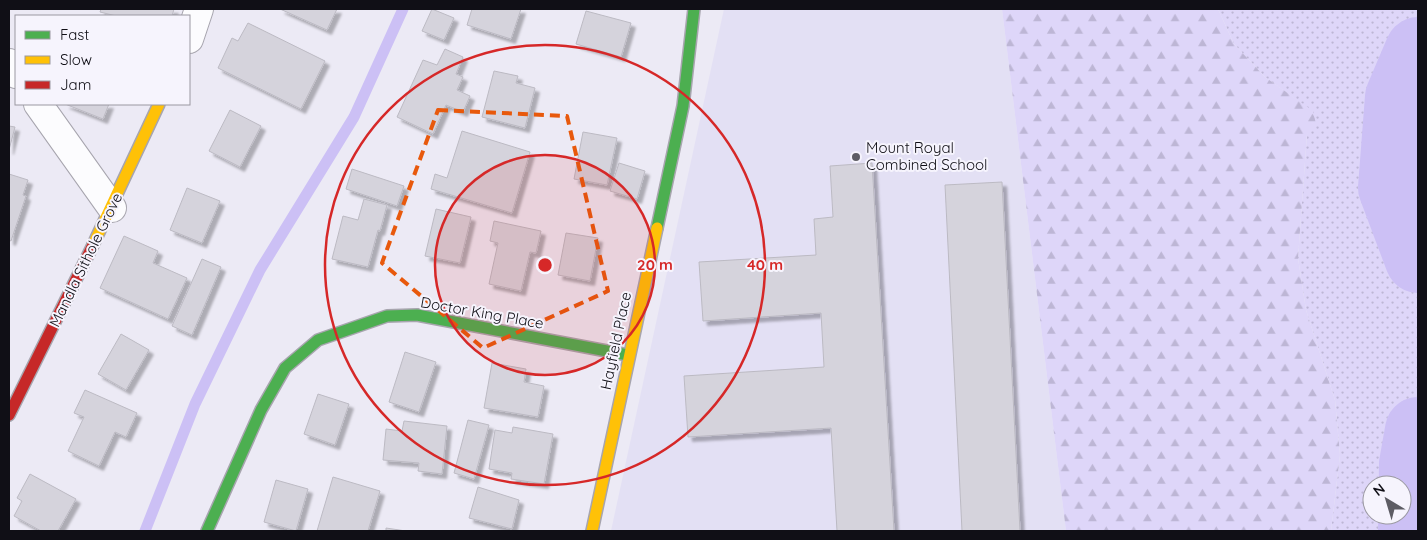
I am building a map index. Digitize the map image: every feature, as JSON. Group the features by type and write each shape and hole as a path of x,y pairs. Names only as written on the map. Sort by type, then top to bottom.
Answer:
{"street":[{"path":"190,36 199,9"},
{"name":"Hayfield Place","path":"592,531 628,355 683,106 694,9"},
{"path":"39,105 112,208"},
{"name":"Mandla Sithole Grove","path":"9,415 112,208 159,105"},
{"name":"Doctor King Place","path":"207,531 261,410 285,368 318,340 387,316 417,315 628,355"}],"highlighted area":[{"path":"438,110 567,116 608,291 483,348 382,263"}],"shaded area":[{"name":"Mount Royal Combined School","path":"724,9 1002,9 1066,531 611,531"}],"green space":[{"path":"1002,9 1218,9 1234,44 1265,77 1313,111 1316,124 1307,134 1298,258 1306,310 1335,400 1340,455 1331,531 1066,531"},
{"path":"1218,9 1418,9 1418,531 1331,531 1340,455 1335,400 1306,310 1298,258 1307,134 1312,111 1265,77 1234,44"}],"building":[{"path":"101,9 174,9 172,15 112,15 100,12"},
{"path":"280,9 337,9 327,30"},
{"path":"432,9 454,18 444,40 422,31"},
{"path":"472,9 521,9 511,39 467,25"},
{"path":"586,11 631,23 621,57 576,44"},
{"path":"248,23 325,61 301,109 218,68 232,38 238,41"},
{"path":"445,49 463,57 456,74 463,77 457,90 470,96 463,112 446,105 433,134 397,117 423,60 437,65"},
{"path":"494,71 518,76 516,83 535,88 525,128 482,117"},
{"path":"68,105 109,105 103,119"},
{"path":"230,110 261,126 240,167 209,151"},
{"path":"9,126 15,127 9,150"},
{"path":"462,131 530,152 512,213 431,189 435,174 447,178"},
{"path":"583,132 617,138 607,185 574,179"},
{"path":"619,163 645,171 637,199 610,191"},
{"path":"872,163 894,531 837,531 831,428 688,437 684,376 824,367 821,313 703,321 699,262 816,255 814,219 833,217 830,166"},
{"path":"352,169 404,186 397,206 346,189"},
{"path":"9,174 28,180 23,195 26,196 11,241 9,240"},
{"path":"1002,182 1020,531 962,531 945,185"},
{"path":"187,188 220,201 202,243 170,230"},
{"path":"364,199 387,205 368,267 332,259 343,216 358,220"},
{"path":"436,209 471,217 460,263 425,256"},
{"path":"494,221 541,231 536,253 530,252 521,291 489,284 498,243 490,241"},
{"path":"566,233 598,238 590,281 558,275"},
{"path":"124,236 158,251 153,263 187,278 168,319 100,288"},
{"path":"202,259 221,267 192,335 172,326"},
{"path":"121,334 149,350 126,390 98,374"},
{"path":"405,352 436,362 419,412 389,402"},
{"path":"492,363 526,369 524,382 544,386 538,417 484,408"},
{"path":"85,390 137,413 126,437 115,432 99,466 68,451 84,417 74,413"},
{"path":"318,394 349,404 335,445 304,434"},
{"path":"468,420 489,425 474,479 454,473"},
{"path":"404,421 447,426 442,474 418,471 419,463 383,460 386,429 402,431"},
{"path":"513,427 553,434 544,484 511,479 512,473 489,469 495,430 512,433"},
{"path":"30,474 76,499 58,531 41,531 14,516 22,501 17,498"},
{"path":"333,477 380,491 368,531 317,531"},
{"path":"276,480 308,489 296,531 264,522"},
{"path":"478,487 519,500 512,529 469,518"},
{"path":"386,528 406,531 386,531"}],"waterway":[{"path":"145,531 195,404 260,270 354,117 403,9"},
{"path":"1418,50 1398,97 1391,188 1418,260"},
{"path":"1411,531 1412,464 1418,430"}],"traffic: fast":[{"path":"657,228 683,106 694,9"},
{"path":"207,531 261,410 285,368 318,340 387,316 417,315 628,355"}],"traffic: slow":[{"path":"93,245 159,105"},
{"path":"592,531 657,228"}],"traffic: jam":[{"path":"9,415 93,245"}],"place":[{"name":"Mount Royal Combined School","path":"856,157"}]}
